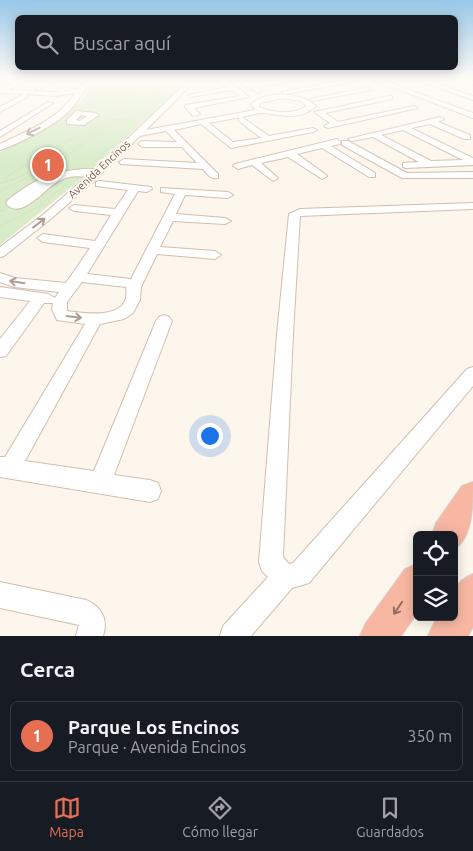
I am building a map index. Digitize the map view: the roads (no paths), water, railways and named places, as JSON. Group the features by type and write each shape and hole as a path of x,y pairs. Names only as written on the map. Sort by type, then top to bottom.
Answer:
{"highway":[{"path":"451,531 473,497"},
{"path":"379,636 413,587"},
{"path":"447,636 473,592"}],"street":[{"path":"0,135 41,108"},
{"path":"0,147 38,128 68,108"},
{"path":"64,112 76,110 80,113 84,108"},
{"name":"Avenida Encinos","path":"0,253 98,177 164,108"},
{"path":"190,108 196,114"},
{"path":"155,116 167,121 182,121 259,109 278,114 297,113 310,108"},
{"path":"337,124 318,112 340,108"},
{"path":"202,121 232,145 268,139 291,125 316,126 337,124 414,108"},
{"path":"451,108 473,116"},
{"path":"137,134 259,109"},
{"path":"297,113 305,118"},
{"path":"242,119 268,139"},
{"path":"238,166 325,146 342,140 440,119"},
{"path":"430,121 467,137"},
{"path":"316,126 405,176 473,175"},
{"path":"403,127 473,162"},
{"path":"168,128 215,176"},
{"path":"374,134 431,164"},
{"path":"142,144 185,146"},
{"path":"325,146 372,175"},
{"path":"290,154 322,176"},
{"path":"124,162 205,166"},
{"path":"254,162 273,178"},
{"path":"406,165 473,162"},
{"path":"58,176 72,173 98,177 141,188 119,213 74,283 60,301 59,309 62,316 95,320 110,319 123,314 133,298 134,287 182,191"},
{"path":"164,190 228,194"},
{"path":"286,577 271,562 285,334 295,214 300,212 473,206"},
{"path":"74,208 119,213"},
{"path":"169,217 225,221"},
{"path":"43,238 99,245"},
{"path":"153,250 215,255"},
{"path":"0,277 14,282 130,282 134,287"},
{"path":"0,292 60,301"},
{"path":"0,351 40,298"},
{"path":"95,320 5,468 150,491"},
{"path":"100,483 164,321"},
{"path":"233,636 286,577 300,574 473,374"},
{"path":"0,595 86,613 91,616 93,624 89,636"}],"place":[{"name":"Parque Los Encinos","path":"48,165"}]}
